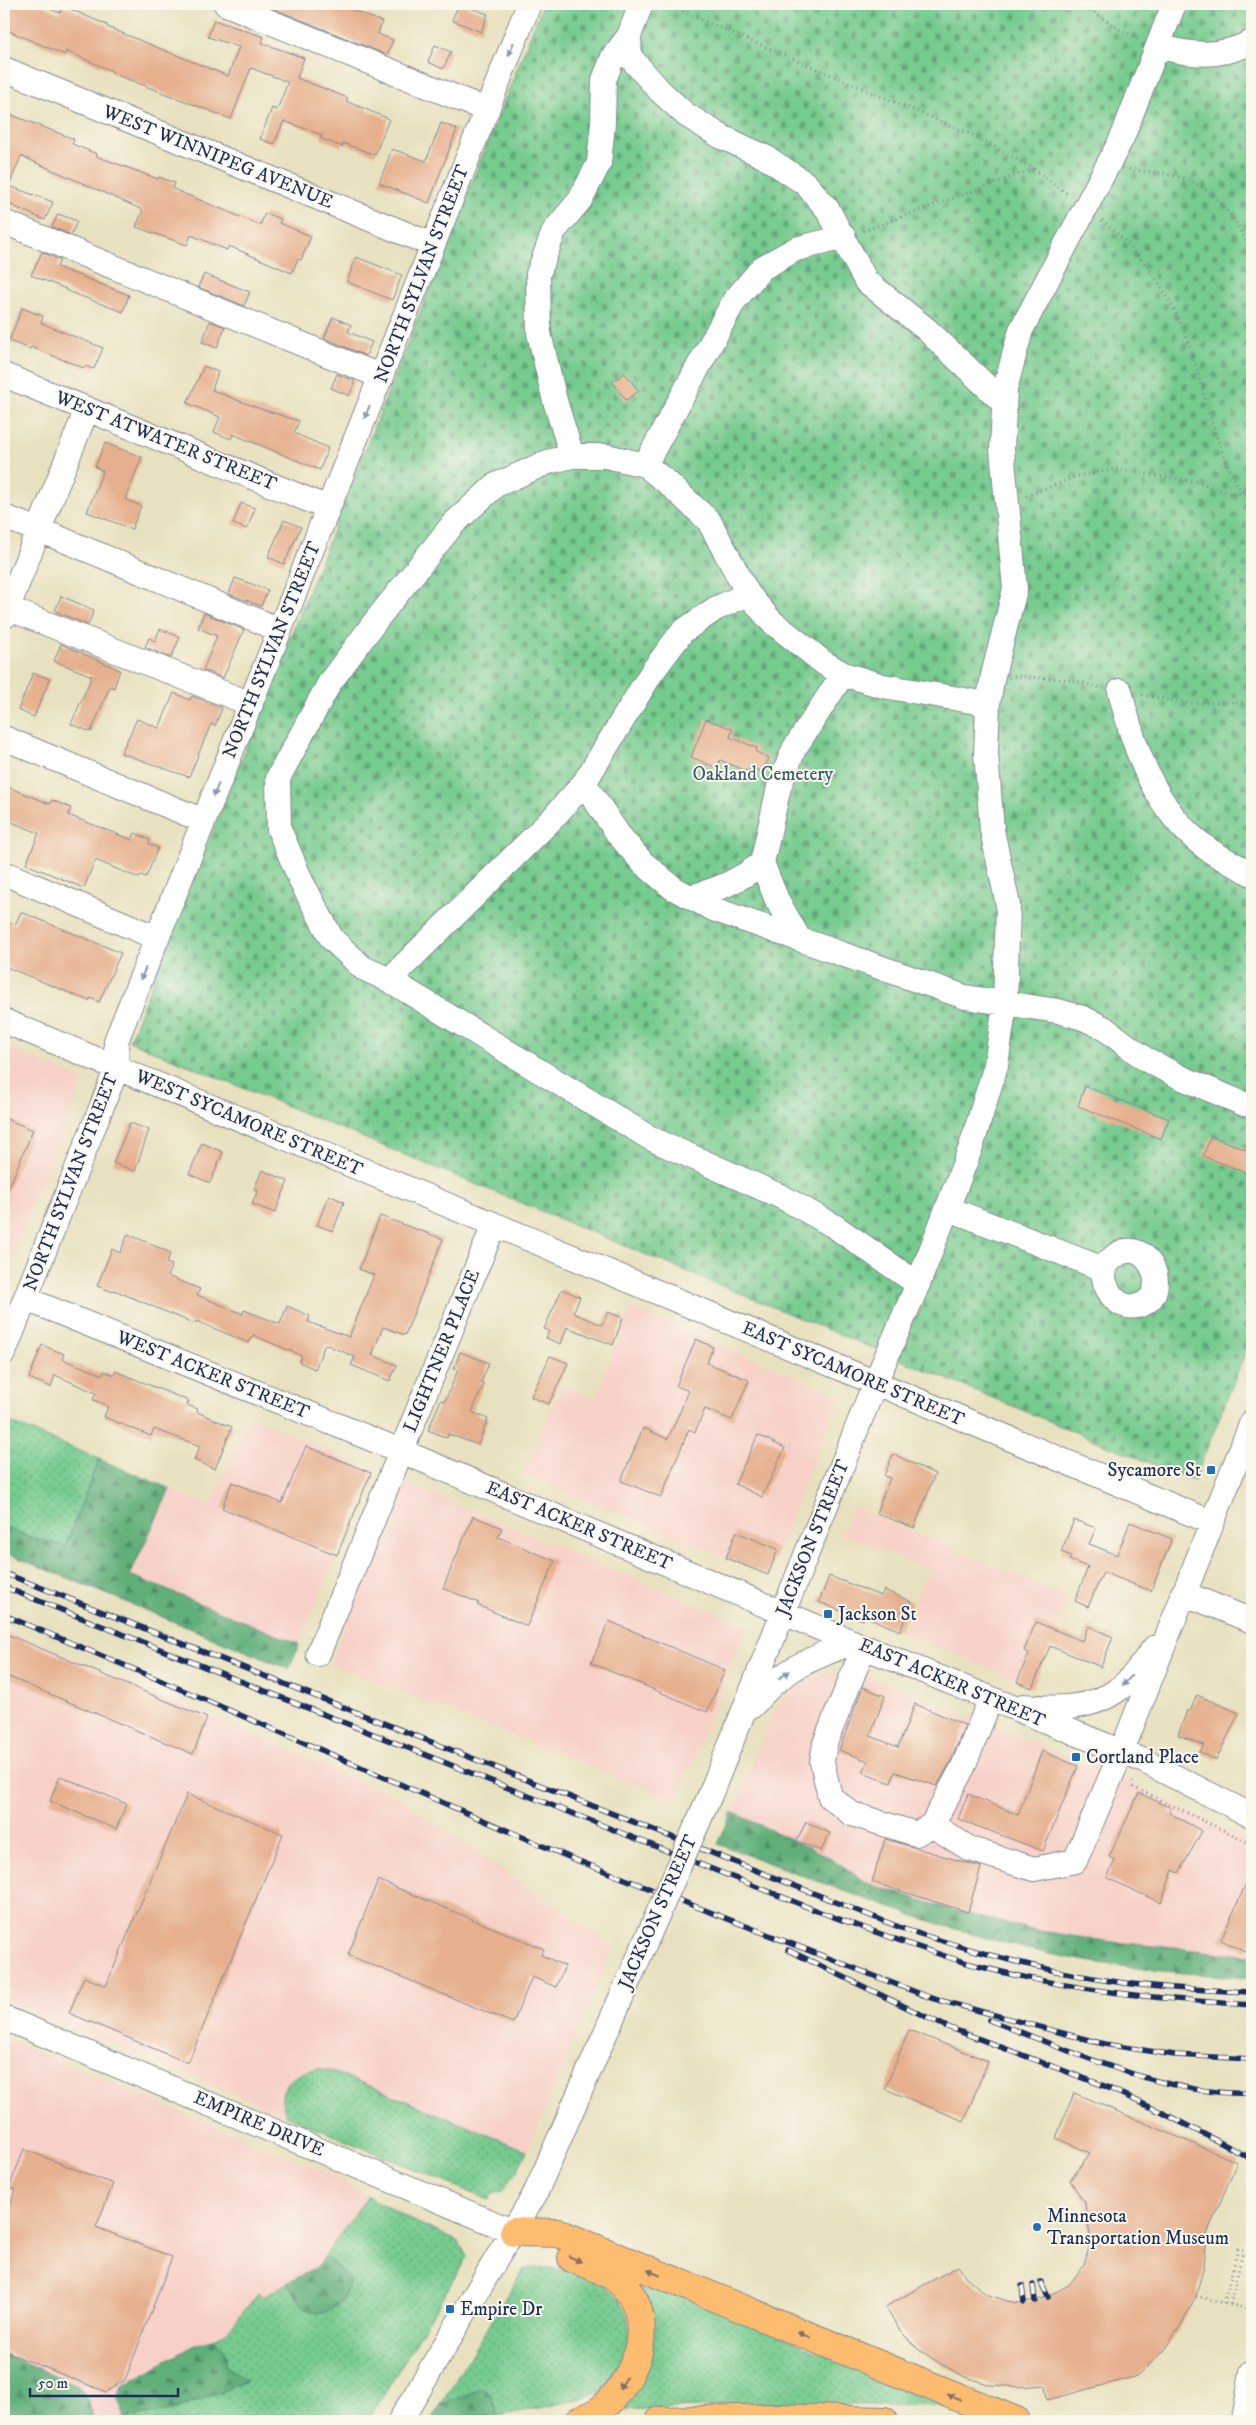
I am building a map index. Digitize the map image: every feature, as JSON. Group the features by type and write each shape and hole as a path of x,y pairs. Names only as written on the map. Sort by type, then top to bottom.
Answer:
{"main road":[{"path":"514,2232 617,2279 632,2296 640,2314 641,2343 626,2379 606,2406 579,2421"},
{"path":"514,2232 558,2232 1016,2421"},
{"path":"660,2421 776,2418 884,2421"}],"street":[{"path":"226,4 487,110"},
{"name":"NORTH SYLVAN STREET","path":"4,1352 117,1068 116,1041 529,4"},
{"path":"572,456 555,402 540,333 538,274 554,231 580,200 599,163 603,123 604,80 613,57 628,36 641,4"},
{"name":"JACKSON STREET","path":"400,2421 536,2194 710,1795 875,1383 918,1284 970,1147 996,1065 1005,1004 1008,905 992,830 986,753 988,704 1015,589 1002,449 1003,402 1021,330 1084,206 1122,138 1174,4"},
{"path":"628,36 630,57 660,91 685,114 720,136 767,158 806,184 828,210 866,281 926,329 1003,402"},
{"path":"1158,46 1186,54 1212,54 1242,48 1252,42"},
{"name":"WEST WINNIPEG AVENUE","path":"4,69 432,245"},
{"path":"4,222 382,377"},
{"path":"645,465 734,301 762,268 796,249 844,237"},
{"name":"WEST ATWATER STREET","path":"4,374 328,508"},
{"path":"86,409 6,612 251,704"},
{"path":"918,1284 826,1221 784,1198 650,1138 389,980 362,968 332,939 302,883 279,829 278,778 330,682 453,524 496,485 548,462 572,456 606,456 645,465 669,484 709,521 748,594 771,621 798,644 843,674 883,686 988,704"},
{"path":"4,517 280,630"},
{"path":"389,980 553,818 584,783 652,672 682,632 715,610 748,594"},
{"path":"799,939 777,900 762,863 779,787 794,749 843,674"},
{"path":"1120,692 1131,735 1167,810 1181,826 1206,848 1252,874"},
{"path":"4,738 204,821"},
{"path":"584,783 618,834 643,863 673,888 713,909 965,997 1058,1011 1084,1018 1104,1028 1145,1059 1180,1077 1252,1106"},
{"path":"690,897 726,886 743,878 762,863"},
{"path":"4,873 157,938"},
{"name":"WEST SYCAMORE STREET","path":"4,1021 494,1225"},
{"path":"947,1208 1103,1268"},
{"name":"EAST SYCAMORE STREET","path":"494,1225 1211,1522"},
{"name":"LIGHTNER PLACE","path":"318,1654 494,1225"},
{"name":"WEST ACKER STREET","path":"26,1299 401,1451"},
{"path":"932,1825 970,1849 1034,1869 1075,1861 1120,1753 1211,1522 1250,1433"},
{"name":"EAST ACKER STREET","path":"401,1451 784,1611 858,1645 1120,1753 1142,1760 1252,1816"},
{"path":"1183,1593 1252,1620"},
{"path":"858,1645 825,1742 822,1762 830,1797 852,1814 916,1834 932,1825 996,1702 1049,1709 1089,1705 1120,1689 1169,1629"},
{"path":"738,1723 772,1684 801,1663 858,1645"},
{"name":"EMPIRE DRIVE","path":"4,2018 514,2232"},
{"path":"1244,2421 1252,2373"}],"path":[{"path":"664,4 975,136 1034,169 1123,238 1151,271 1175,310 1191,352 1216,438 1243,495 1252,506"},
{"path":"1082,4 1122,31 1158,46"},
{"path":"1106,165 1181,177 1211,192 1237,223 1252,251"},
{"path":"844,237 1034,169"},
{"path":"1007,504 1078,476 1116,469 1198,482 1227,493 1243,495 1252,493"},
{"path":"1132,1782 1133,1787 1252,1844"},
{"path":"1224,2303 1238,2249 1243,2251 1230,2305"},
{"path":"1196,2296 1252,2310"}],"shaded area":[{"path":"4,1047 83,1080 4,1276"},
{"path":"631,1308 840,1395 768,1575 523,1474 562,1385 595,1399"},
{"path":"249,1417 374,1470 299,1644 130,1575 170,1489 210,1506"},
{"path":"403,1482 747,1626 676,1800 330,1664"},
{"path":"853,1507 1068,1597 1031,1686 902,1632 928,1570 842,1534"},
{"path":"4,1630 213,1717 398,1798 614,1947 527,2151 353,2079 281,2105 287,2116 4,1998"},
{"path":"829,1672 867,1676 1129,1782 1252,1844 1252,1956 1105,1941 1033,1930 956,1911 869,1884 831,1858 732,1812 774,1710 795,1687 812,1677"},
{"path":"4,2038 328,2174 368,2196 317,2267 246,2308 228,2331 195,2345 118,2399 126,2419 94,2421 88,2400 78,2385 4,2354"}],"green space":[{"name":"Oakland Cemetery","path":"543,4 1252,4 1252,1336 1194,1481 129,1041"},
{"path":"4,1420 99,1459 65,1546 33,1538 4,1527"},
{"path":"99,1459 170,1489 130,1575 299,1644 289,1669 4,1552 4,1527 33,1538 65,1546"},
{"path":"732,1812 831,1858 869,1884 956,1911 1033,1930 1105,1941 1252,1956 1252,1978 1163,1971 1074,1959 1016,1946 940,1924 866,1899 718,1844"},
{"path":"320,2068 353,2079 527,2151 517,2171 501,2192 492,2194 489,2200 287,2116 282,2097 288,2083 301,2073"},
{"path":"368,2196 409,2219 459,2242 467,2257 368,2421 105,2421 176,2409 246,2382 226,2366 224,2350 220,2344 212,2340 228,2331 258,2293 263,2297 287,2283 300,2301 343,2300 350,2282 338,2267 324,2257"},
{"path":"324,2257 347,2275 350,2282 345,2295 336,2306 324,2313 318,2313 310,2311 303,2306 287,2283 317,2267"},
{"path":"533,2267 565,2270 596,2281 609,2290 620,2301 627,2314 629,2346 626,2357 601,2390 581,2398 498,2416 492,2396 470,2393 440,2406 523,2269"},
{"path":"624,2270 943,2406 780,2404 619,2410 645,2372 649,2364 652,2346 645,2320"},
{"path":"212,2340 222,2347 226,2366 247,2381 176,2409 126,2419 118,2399 122,2386 195,2345"},
{"path":"4,2354 78,2385 88,2400 94,2421 62,2421 4,2412"},
{"path":"482,2388 491,2396 498,2416 477,2421 430,2421 440,2406"},
{"path":"4,2412 62,2421 4,2421"}],"building":[{"path":"4,4 39,4 60,13 63,6 107,25 107,27 228,76 239,47 208,37 214,20 264,37 262,43 304,58 297,78 348,98 346,101 389,119 375,155 343,143 342,147 320,138 322,135 284,121 274,144 260,139 272,108 277,110 288,82 251,68 231,119 112,73 112,71 66,51 65,55 4,29"},
{"path":"262,4 338,4 382,22 378,34 393,40 387,55"},
{"path":"459,4 488,14 481,32 452,20"},
{"path":"435,45 451,52 443,69 428,62"},
{"path":"4,112 74,139 72,144 97,154 96,156 158,179 159,177 175,183 173,189 260,225 265,213 281,219 279,223 311,236 301,260 298,259 292,273 229,246 227,250 191,235 187,245 136,227 143,210 21,156 9,186 53,202 45,220 4,202"},
{"path":"441,123 457,129 429,203 379,183 392,149 426,161"},
{"path":"58,214 77,221 71,235 52,227"},
{"path":"42,252 60,260 57,267 129,295 123,312 31,275"},
{"path":"356,257 402,275 392,300 347,282"},
{"path":"204,274 250,292 244,306 198,287"},
{"path":"22,308 43,316 41,323 103,348 94,369 85,366 84,368 31,347 30,349 9,341"},
{"path":"333,317 351,325 348,332 372,342 366,356 324,338"},
{"path":"210,321 225,327 217,348 202,342"},
{"path":"204,366 218,372 212,390 258,408 299,421 294,433 328,448 320,470 233,434 231,439 214,432 220,417 187,403"},
{"path":"625,373 639,391 626,400 612,382"},
{"path":"337,374 355,381 349,396 331,388"},
{"path":"105,443 142,457 125,499 141,506 132,529 87,512 103,471 95,467"},
{"path":"241,503 255,508 247,529 233,524"},
{"path":"284,520 301,527 284,564 268,557"},
{"path":"235,578 268,590 261,606 229,594"},
{"path":"61,596 94,610 88,625 55,611"},
{"path":"204,613 244,630 223,678 203,670 217,636 198,628"},
{"path":"160,629 180,637 171,658 145,647 149,638 155,641"},
{"path":"61,644 120,670 114,688 110,686 91,732 71,724 92,676 54,661"},
{"path":"33,673 50,679 34,717 18,710"},
{"path":"174,693 190,700 192,696 222,708 215,726 211,724 189,777 121,753 137,719 159,728"},
{"path":"706,719 733,729 730,737 757,748 756,752 769,758 762,772 750,767 748,772 720,760 717,768 691,757"},
{"path":"8,787 50,804 52,800 71,808 68,815 132,840 135,833 150,840 149,844 158,848 146,877 141,875 139,878 95,860 84,888 26,864 39,833 4,819 4,798"},
{"path":"21,912 121,953 99,1002 90,998 89,1001 4,966 4,921 15,925"},
{"path":"1085,1086 1169,1119 1161,1139 1078,1106"},
{"path":"4,1118 33,1130 4,1199"},
{"path":"130,1123 149,1130 135,1171 113,1163"},
{"path":"1211,1136 1252,1152 1252,1175 1203,1156"},
{"path":"202,1143 223,1152 210,1183 189,1174"},
{"path":"262,1170 288,1181 275,1213 252,1204 258,1190 254,1189"},
{"path":"329,1195 344,1202 333,1231 317,1225"},
{"path":"380,1216 443,1239 405,1335 383,1327 372,1355 397,1365 390,1381 351,1365 355,1357 325,1344 315,1369 299,1362 302,1356 253,1335 249,1343 196,1321 195,1324 114,1290 113,1292 97,1286 112,1249 120,1253 128,1234 171,1253 166,1263 172,1265 167,1276 200,1289 197,1295 243,1314 244,1310 280,1324 287,1306 310,1316 308,1322 349,1337 374,1275 359,1269"},
{"path":"562,1289 580,1297 573,1313 602,1325 608,1312 623,1318 613,1345 567,1327 561,1344 546,1338 549,1331 544,1329"},
{"path":"696,1339 713,1347 707,1363 749,1380 732,1420 705,1409 695,1432 689,1429 661,1497 621,1481 643,1428 668,1439 689,1391 676,1386"},
{"path":"42,1345 64,1354 62,1359 103,1375 104,1371 114,1375 115,1371 189,1401 187,1405 198,1409 197,1412 232,1427 215,1469 194,1460 200,1446 154,1429 151,1436 104,1417 108,1406 93,1400 96,1393 55,1375 51,1387 29,1378"},
{"path":"460,1352 489,1363 481,1383 484,1384 472,1412 488,1419 478,1445 448,1434 447,1438 428,1430 441,1400 445,1401 458,1370 454,1369"},
{"path":"550,1356 568,1363 549,1404 531,1397"},
{"path":"758,1435 785,1448 762,1497 735,1484"},
{"path":"306,1446 371,1473 337,1555 222,1508 232,1482 282,1503"},
{"path":"893,1454 935,1474 914,1528 876,1513 890,1478 884,1476"},
{"path":"473,1516 502,1528 498,1537 555,1561 527,1626 443,1588"},
{"path":"1074,1520 1096,1528 1089,1544 1117,1555 1130,1522 1172,1539 1151,1591 1103,1572 1088,1607 1075,1601 1088,1567 1069,1560 1071,1556 1061,1552"},
{"path":"736,1532 778,1549 768,1575 726,1558"},
{"path":"829,1576 881,1596 884,1590 912,1602 900,1631 865,1616 863,1620 819,1602"},
{"path":"609,1621 725,1670 707,1712 591,1663"},
{"path":"1036,1622 1082,1641 1088,1626 1113,1637 1101,1667 1050,1646 1032,1688 1017,1682 1029,1653 1024,1651"},
{"path":"4,1633 207,1718 193,1754 4,1675"},
{"path":"863,1687 885,1696 870,1736 898,1747 915,1704 965,1725 951,1761 937,1786 895,1772 891,1783 863,1772 868,1761 839,1750"},
{"path":"1197,1695 1239,1713 1216,1760 1200,1752 1204,1745 1178,1735 1187,1710 1190,1712"},
{"path":"1042,1751 1078,1766 1043,1851 958,1819 968,1794 1018,1815"},
{"path":"60,1776 127,1804 116,1829 50,1801"},
{"path":"1139,1793 1171,1808 1169,1813 1202,1831 1179,1873 1173,1870 1161,1903 1107,1878 1115,1860 1109,1857"},
{"path":"187,1794 283,1834 188,2063 69,2013 84,1977 106,1986"},
{"path":"806,1822 830,1833 821,1851 797,1841"},
{"path":"885,1839 981,1867 968,1912 872,1882"},
{"path":"1252,1870 1252,1939 1247,1952 1221,1940"},
{"path":"378,1880 544,1949 541,1955 565,1966 556,1987 532,1977 513,2023 348,1955"},
{"path":"909,2030 988,2061 964,2121 885,2089"},
{"path":"1074,2093 1237,2162 1207,2234 1204,2266 1196,2296 1181,2325 1164,2350 1138,2376 1047,2400 1045,2385 1019,2387 991,2385 965,2377 941,2364 919,2350 901,2332 885,2307 958,2266 966,2277 986,2294 1018,2303 1042,2299 1069,2285 1084,2265 1091,2241 1085,2204 1070,2180 1090,2153 1056,2138"},
{"path":"24,2149 113,2184 96,2227 172,2257 125,2380 106,2392 4,2351 4,2219 16,2190 9,2188"}],"railway":[{"path":"4,1573 904,1929 1003,1958 1078,1976 1159,1987 1252,1992"},
{"path":"4,1587 820,1912 935,1953 1008,1974 1077,1987 1182,2000 1252,2005"},
{"path":"4,1615 571,1858 931,1998 1104,2044 1175,2055 1252,2059"},
{"path":"788,1950 945,2026 1102,2085 1161,2112 1252,2159"},
{"path":"989,2020 1085,2057 1152,2080 1186,2088 1252,2093"},
{"path":"1041,2282 1048,2297"},
{"path":"1033,2285 1035,2301"},
{"path":"1022,2286 1024,2302"}],"place":[{"name":"Sycamore St","path":"1211,1470"},
{"name":"Jackson St","path":"828,1614"},
{"name":"Cortland Place","path":"1076,1757"},
{"name":"Minnesota Transportation Museum","path":"1037,2227"},
{"name":"Empire Dr","path":"450,2309"}]}
